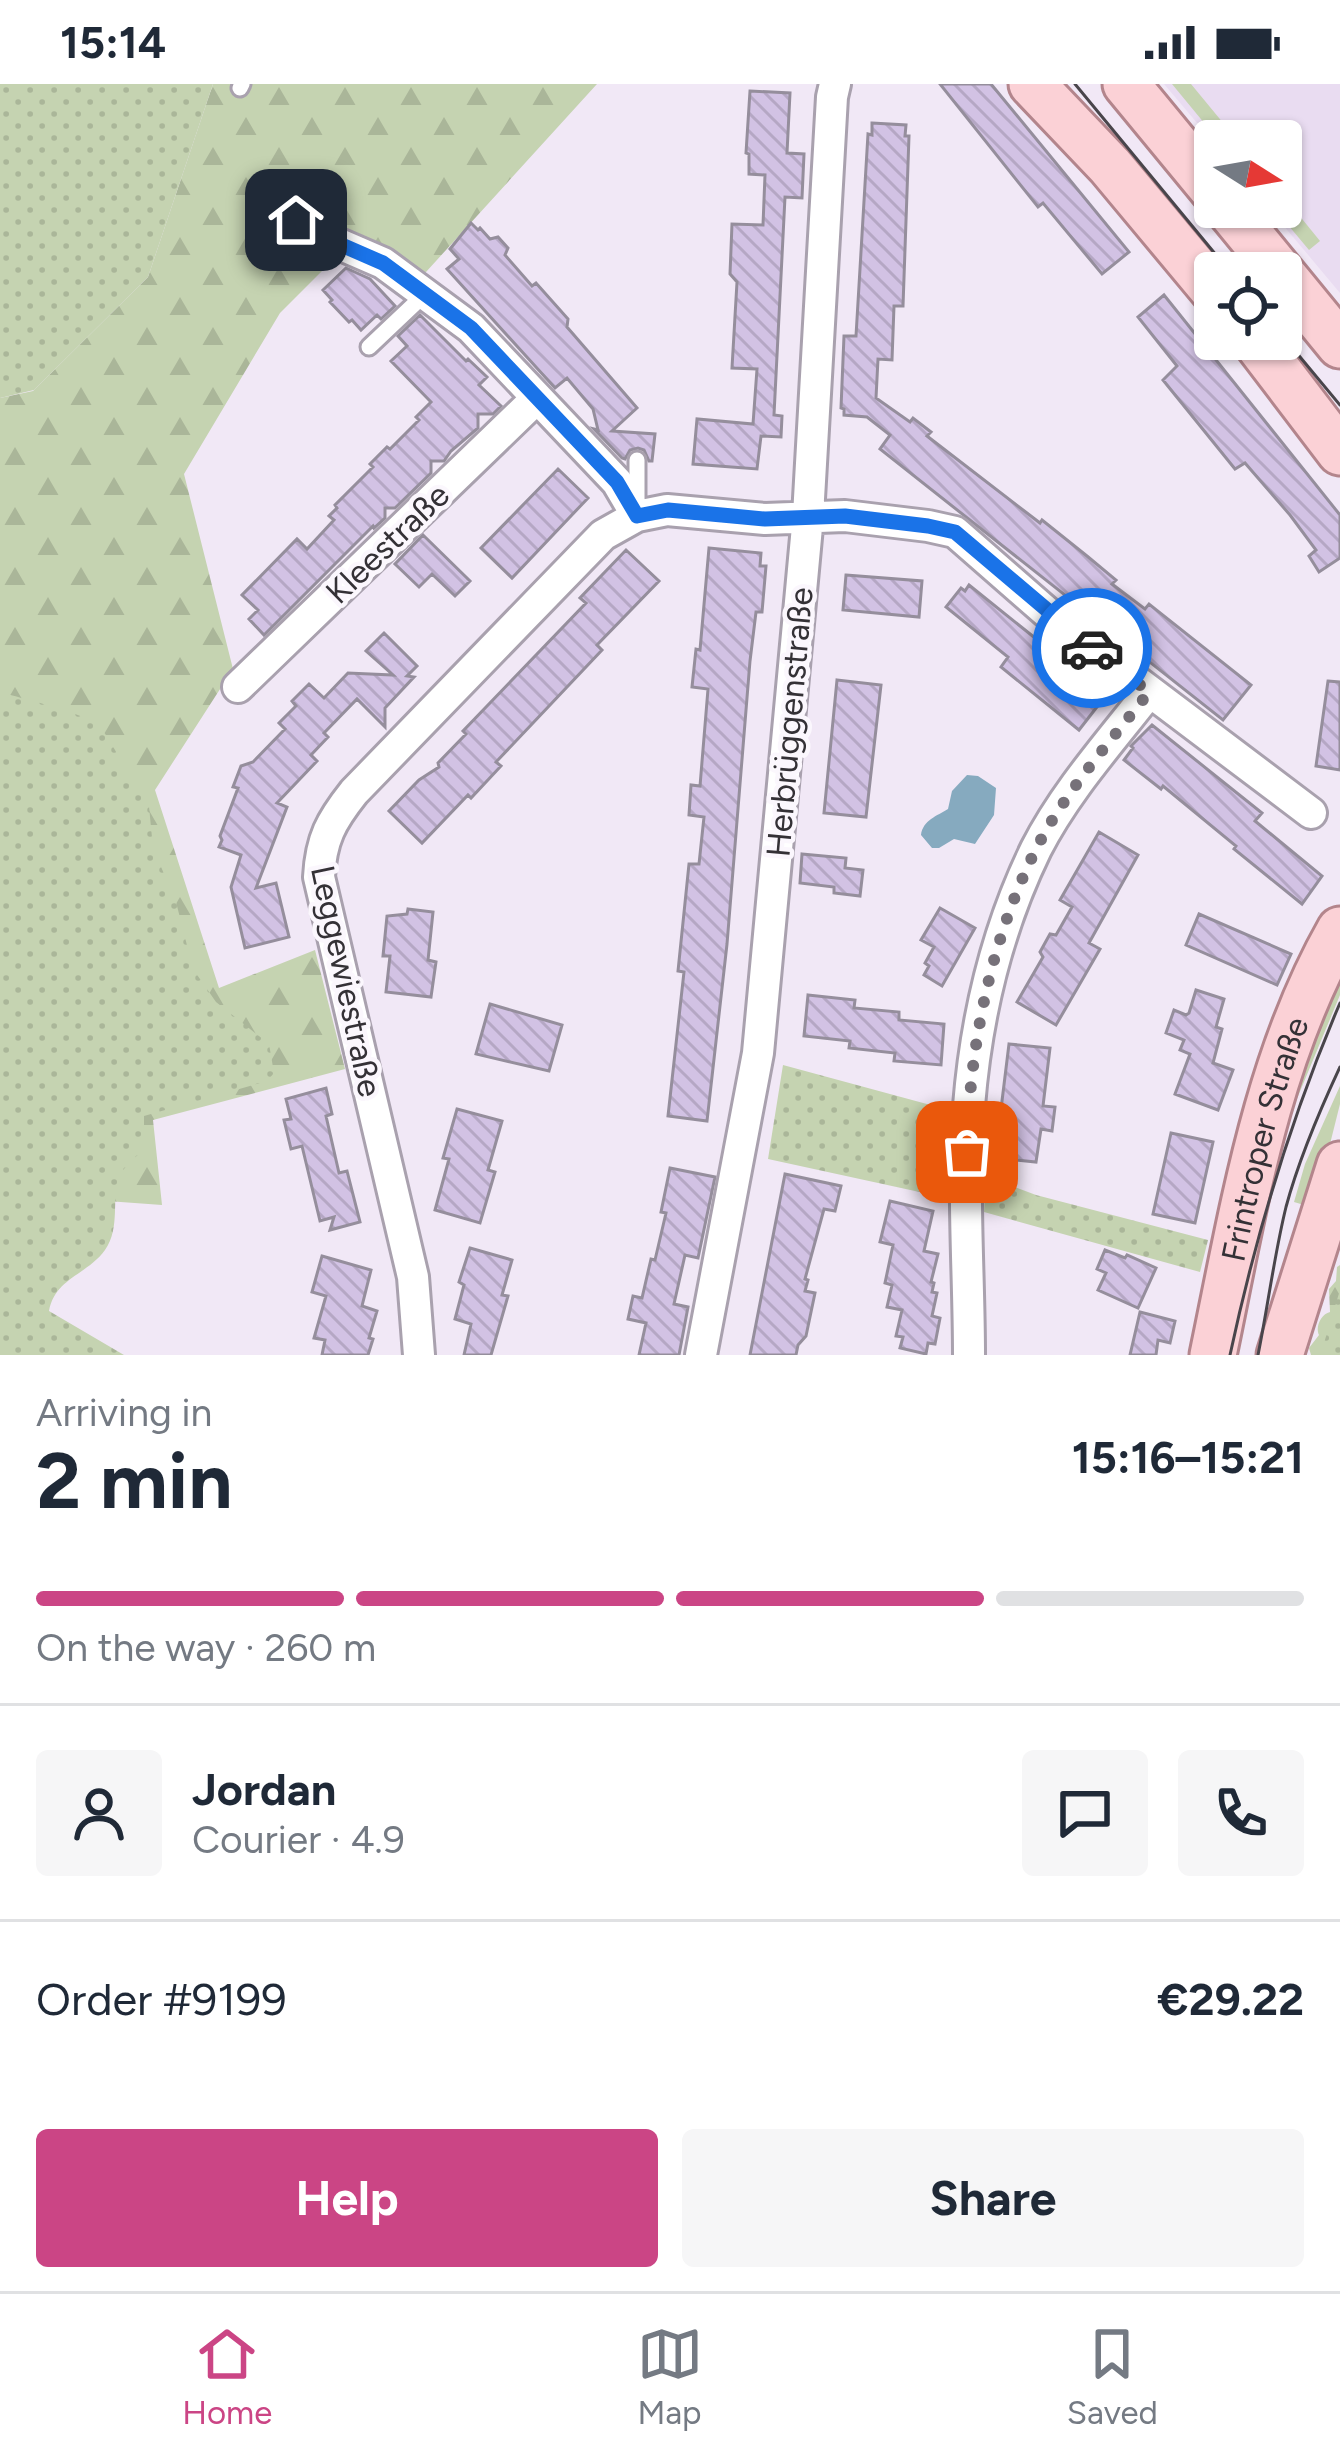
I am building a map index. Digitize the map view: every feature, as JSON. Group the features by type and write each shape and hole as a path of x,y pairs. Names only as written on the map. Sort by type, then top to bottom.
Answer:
{"main road":[{"path":"1032,84 1110,166 1194,267"},
{"path":"1126,84 1194,167"},
{"path":"1244,228 1340,345"},
{"path":"1270,360 1340,452"},
{"name":"Frintroper Straße","path":"1213,1355 1251,1172 1276,1081 1311,989 1340,930"},
{"path":"1280,1355 1340,1165"}],"street":[{"name":"Herbrüggenstraße","path":"701,1355 758,1053 808,516 836,84"},
{"path":"296,220 383,263 471,328 617,482 637,516 668,510 765,519 845,516 955,532 1058,622 1311,813"},
{"name":"Kleestraße","path":"238,687 536,399"},
{"name":"Leggewiestraße","path":"419,1355 413,1277 319,877 320,850 355,792 603,535 637,516"},
{"path":"969,1355 968,1126 983,1003 1005,928 1037,848 1077,784 1149,692"}],"lane":[{"path":"369,346 425,294"},
{"path":"637,460 637,516"}],"shaded area":[{"path":"1164,84 1340,84 1340,293 1286,228 1302,228 1302,120 1195,120"}],"green space":[{"path":"0,84 213,84 148,277 34,390 0,398"},
{"path":"213,84 597,84 416,283 354,239 280,313 184,474 233,669 155,790 219,988 315,950 345,1069 153,1120 162,1205 52,1197 0,1355 0,398 33,391 148,277"},
{"path":"1172,84 1191,84 1221,120 1202,120"},
{"path":"1302,219 1320,241 1309,250 1291,228 1302,228"},
{"path":"0,692 99,726 148,796 153,848 176,902 193,969 216,1002 269,1044 274,1073 267,1081 144,1116 144,1149 119,1177 110,1241 52,1300 49,1311 124,1355 0,1355"},
{"path":"1340,960 1340,995 1284,1130 1277,1120"},
{"path":"783,1065 949,1110 947,1198 768,1159"},
{"path":"1340,1086 1340,1104 1314,1208 1294,1202 1305,1164"},
{"path":"986,1176 1036,1195 1208,1240 1200,1272 984,1212"},
{"path":"1340,1265 1340,1355 1311,1355 1309,1348 1319,1335 1320,1321 1330,1312 1329,1289"},
{"path":"1340,1290 1340,1355 1320,1355 1321,1353"}],"water":[{"path":"967,775 996,788 994,815 975,844 954,839 932,848 922,830 948,809 952,791"}],"building":[{"path":"940,84 991,84 1129,252 1102,274 1043,203 1038,207"},
{"path":"750,91 790,93 787,153 804,154 802,198 785,197 774,415 782,416 781,437 761,436 757,469 693,464 697,419 753,424 757,369 732,368 737,282 730,274 732,224 763,225 765,175 749,174 746,153"},
{"path":"872,123 906,125 905,136 909,136 903,306 894,306 892,360 878,359 876,398 910,422 913,418 931,432 927,436 1116,580 1112,584 1145,609 1149,604 1251,685 1223,720 880,449 890,435 867,417 844,415 844,336 856,336"},
{"path":"471,223 508,248 505,255 568,319 567,327 637,408 612,431 655,434 652,461 638,448 622,458 594,429 598,430 593,409 567,378 555,388 447,269 459,259 450,249"},
{"path":"346,268 370,279 395,306 361,330 323,290"},
{"path":"1164,295 1194,332 1194,360 1216,360 1340,515 1340,558 1319,572 1309,556 1316,550 1290,515 1245,463 1235,469 1163,380 1177,366 1138,317"},
{"path":"420,315 487,377 479,385 501,406 493,414 478,414 478,428 444,461 431,461 431,473 395,508 385,508 385,518 264,635 249,619 258,610 242,595 297,539 307,549 334,520 329,516 335,505 431,402 391,361 407,346 398,336"},
{"path":"558,469 588,498 512,578 481,548"},
{"path":"423,535 470,581 455,596 432,574 419,587 395,564"},
{"path":"709,548 761,553 760,566 766,566 762,612 756,612 750,661 707,1121 668,1116 684,972 678,971 689,864 699,864 704,817 689,815 691,785 700,786 708,689 692,687"},
{"path":"626,550 659,581 597,645 602,650 496,762 501,766 422,843 389,811 439,767 466,734 463,731 586,603 580,598"},
{"path":"846,575 922,581 919,617 843,610"},
{"path":"969,585 1107,694 1079,730 1001,667 1008,657 946,607"},
{"path":"384,633 417,666 407,676 414,677 385,708 385,727 357,699 324,733 328,737 311,755 317,761 277,803 287,807 256,888 276,883 289,937 245,948 231,887 241,855 219,847 241,766 253,762 285,729 279,723 309,684 324,698 348,673 393,675 366,651"},
{"path":"837,680 881,685 866,817 824,813"},
{"path":"1328,681 1340,682 1340,770 1316,766"},
{"path":"1152,725 1262,813 1255,821 1322,876 1302,904 1163,786 1161,789 1124,760"},
{"path":"1099,832 1138,855 1089,943 1100,949 1056,1025 1017,1002 1043,957 1040,952 1050,934 1056,935 1072,907 1060,900"},
{"path":"802,854 846,858 845,868 863,870 860,896 800,883"},
{"path":"940,908 975,928 942,986 924,975 934,947 921,940"},
{"path":"408,909 433,912 428,960 436,962 431,997 386,992 387,916 407,914"},
{"path":"1199,914 1291,954 1277,985 1186,945"},
{"path":"1196,990 1224,999 1213,1063 1233,1070 1218,1110 1175,1094 1190,1054 1180,1050 1184,1040 1166,1033 1174,1010 1189,1013"},
{"path":"808,995 855,1000 854,1008 899,1012 899,1020 944,1024 941,1065 894,1061 895,1053 804,1036"},
{"path":"490,1004 562,1025 549,1071 476,1054"},
{"path":"1009,1044 1050,1048 1043,1106 1055,1107 1052,1131 1041,1129 1036,1162 995,1158"},
{"path":"326,1088 332,1114 326,1116 339,1173 347,1171 360,1222 330,1230 334,1217 320,1221 302,1146 291,1149 284,1120 291,1119 286,1099"},
{"path":"457,1109 502,1121 488,1170 495,1172 480,1223 435,1210"},
{"path":"1171,1133 1213,1142 1195,1223 1153,1214"},
{"path":"670,1168 715,1177 698,1258 685,1255 674,1304 688,1307 679,1355 639,1355 646,1323 628,1319 633,1296 642,1298 651,1259 655,1260"},
{"path":"785,1174 841,1186 835,1211 824,1209 805,1279 805,1291 815,1293 806,1336 796,1355 750,1355"},
{"path":"890,1201 933,1211 924,1251 938,1254 931,1282 932,1292 937,1293 932,1316 940,1318 935,1344 928,1343 926,1354 900,1348 903,1337 896,1336 902,1310 887,1307 892,1285 885,1283 893,1245 880,1242"},
{"path":"470,1248 512,1260 502,1295 508,1296 491,1355 464,1355 471,1324 455,1319 464,1285 459,1282"},
{"path":"1105,1250 1156,1268 1138,1308 1098,1290 1106,1273 1097,1269"},
{"path":"322,1256 371,1270 362,1306 377,1311 368,1355 322,1355 325,1340 314,1338 326,1296 312,1292"},
{"path":"1140,1312 1175,1321 1170,1343 1158,1340 1156,1355 1130,1355"}],"tram line":[{"path":"1075,84 1214,252"},
{"path":"1302,359 1340,405"},
{"path":"1230,1355 1276,1176 1340,1003"},
{"path":"1258,1355 1286,1207 1340,1067"}],"way so far":[{"path":"967,1152 983,1003 1005,928 1037,848 1077,784 1149,692 1092,648"}],"route":[{"path":"296,220 383,263 471,328 617,482 637,516 668,510 765,519 845,516 955,532 1092,648"}]}
